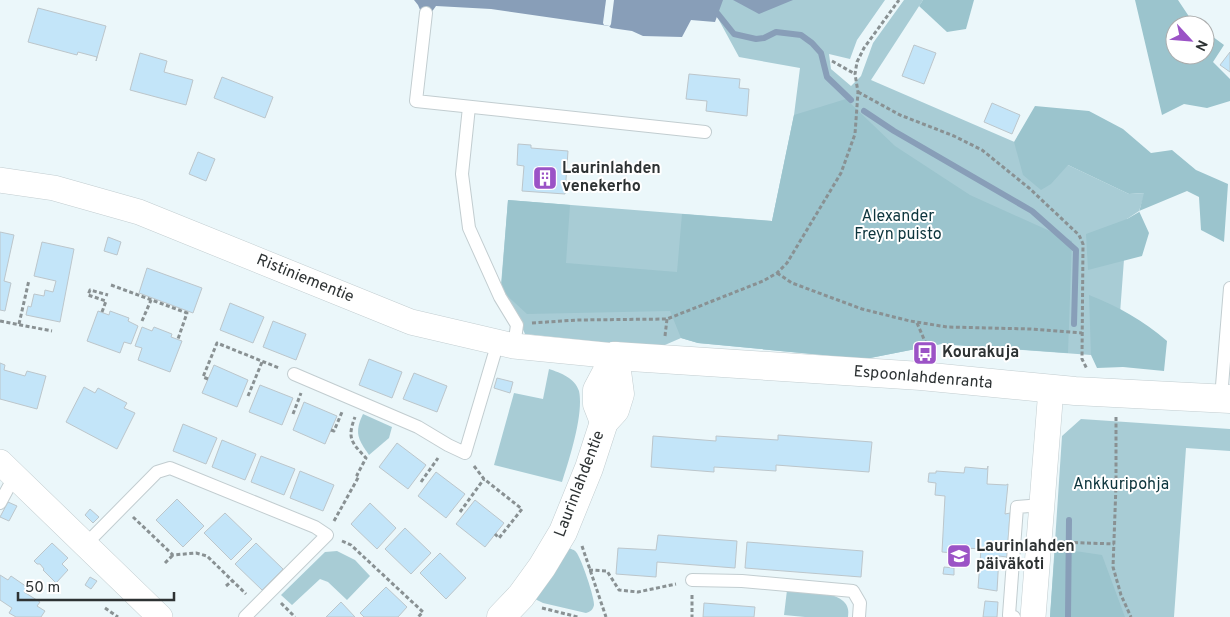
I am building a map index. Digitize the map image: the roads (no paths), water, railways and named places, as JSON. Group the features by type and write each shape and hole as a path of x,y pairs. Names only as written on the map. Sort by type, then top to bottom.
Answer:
{"street":[{"name":"Ristiniementie","path":"0,180 54,188 139,212 412,322 506,344 615,356"},
{"name":"Espoonlahdenranta","path":"615,356 921,376 1051,390 1226,399"},
{"name":"Laurinlahdentie","path":"501,617 521,596 542,568 563,532 586,476 604,422 597,404 598,390 615,356"},
{"path":"1033,617 1051,390"},
{"path":"7,470 160,617"}],"lane":[{"path":"426,13 416,101 704,132"},
{"path":"294,374 418,428 465,453 506,344 516,325 500,297 469,228 462,174 469,106"},
{"path":"1226,399 1230,288"},
{"path":"86,545 157,472 170,468 315,527 327,535 245,617"},
{"path":"0,503 7,470"},
{"path":"1014,617 1009,615 1018,507 1042,505"},
{"path":"692,580 742,581 853,591 860,603 859,617"}],"waterway":[{"path":"718,14 734,34 756,39 764,38 776,32 801,35 821,53 827,77 851,100"},
{"path":"864,111 894,131 1032,211 1076,250 1074,324"},
{"path":"1068,617 1069,520"}],"place":[{"name":"Laurinlahden venekerho","path":"545,178"},
{"name":"Kourakuja","path":"925,353"},
{"name":"Laurinlahden päiväkoti","path":"959,556"}],"park label":[{"name":"Alexander Freyn puisto","path":"898,226"},
{"name":"Ankkuripohja","path":"1121,485"}]}
